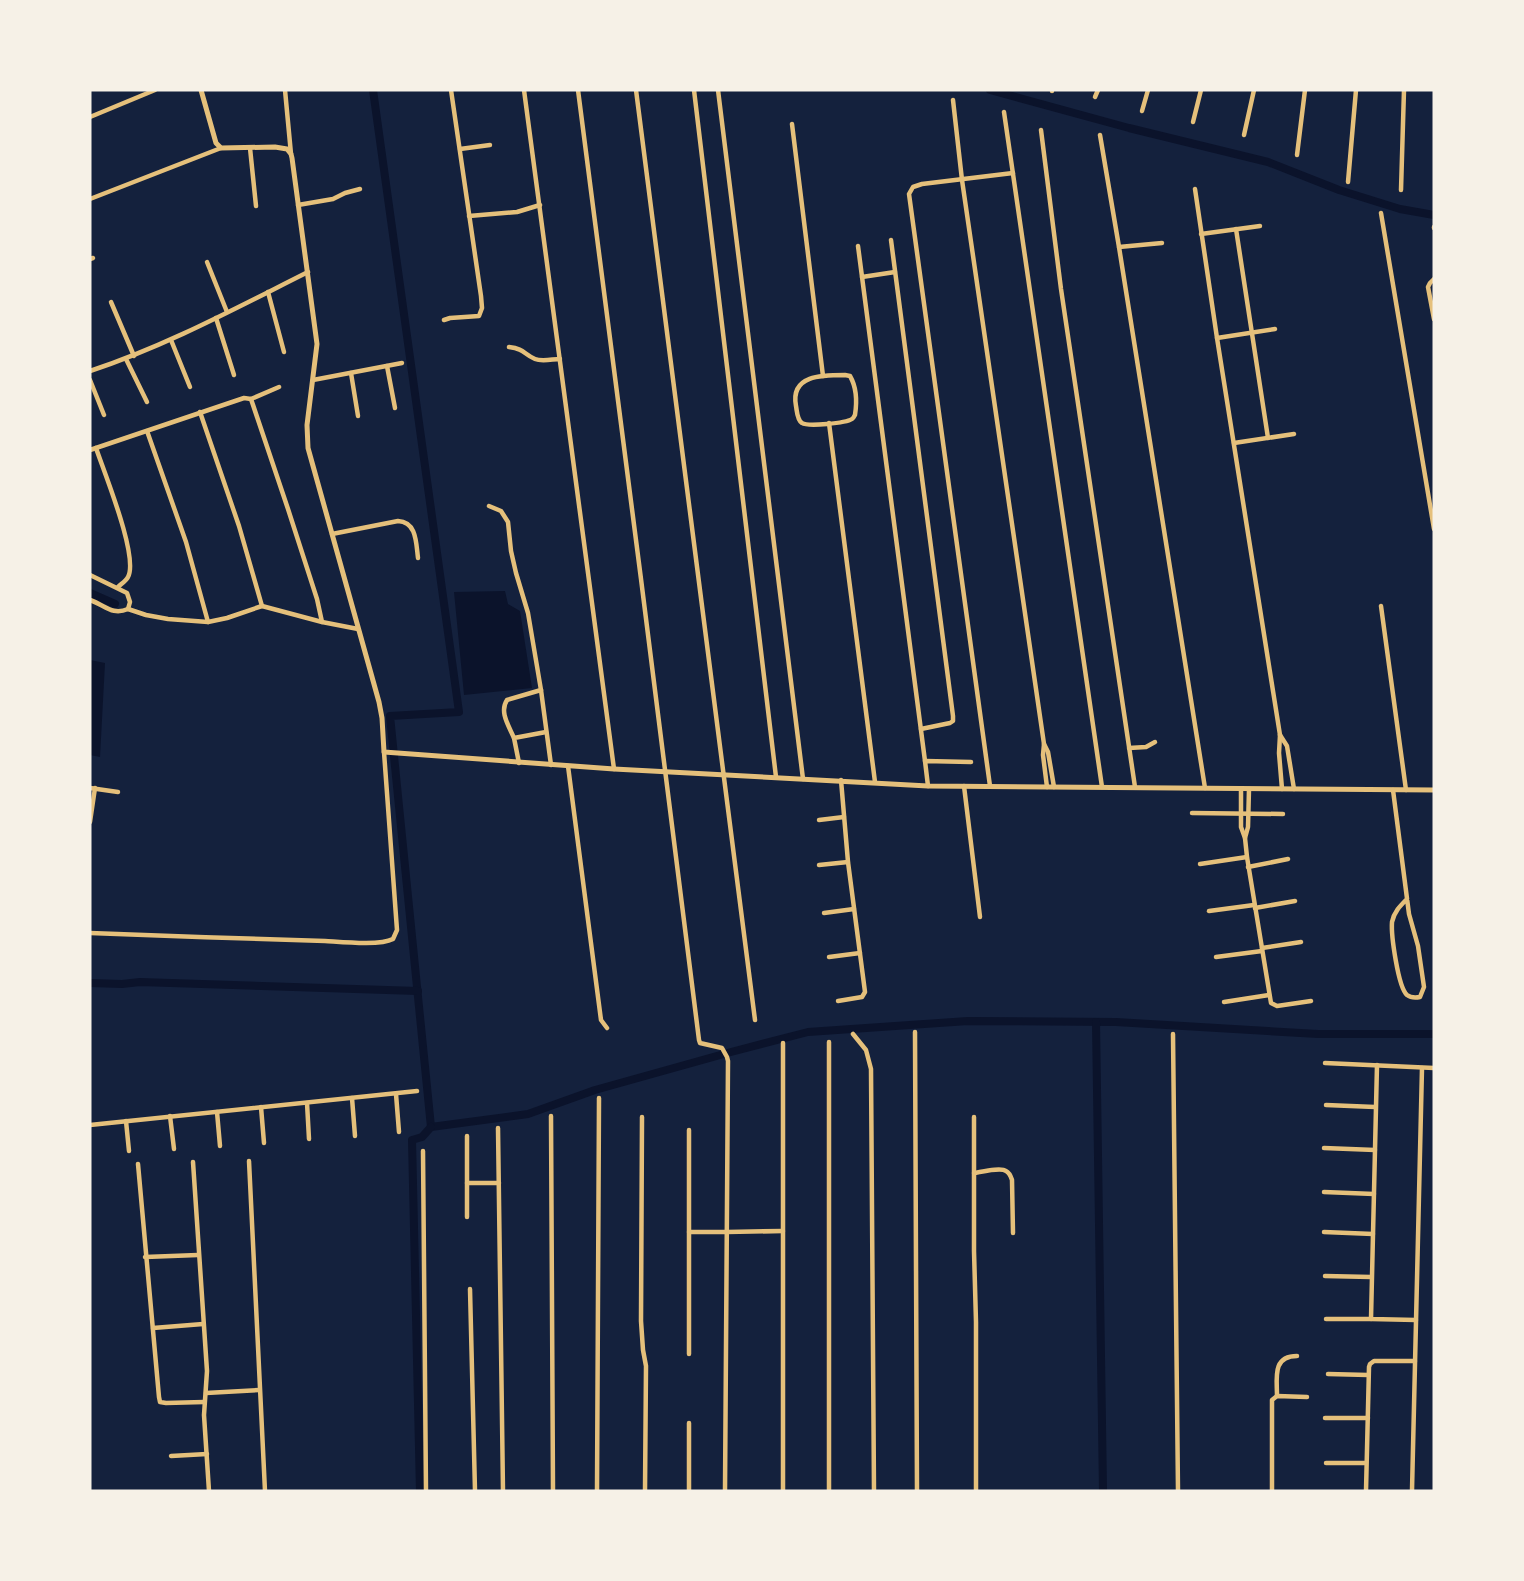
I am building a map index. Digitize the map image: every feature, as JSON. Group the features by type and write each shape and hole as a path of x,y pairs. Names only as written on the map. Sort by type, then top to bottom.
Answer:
{"street":[{"path":"90,117 155,90"},
{"path":"201,90 216,143 221,148"},
{"path":"90,933 348,942 389,942 396,935 382,718 307,439 317,344 291,154 285,90"},
{"path":"444,320 473,318 481,313 481,296 452,90"},
{"path":"524,90 614,769"},
{"path":"579,90 699,1040 700,1043 722,1048 727,1057 725,1491"},
{"path":"636,90 755,1020"},
{"path":"694,90 776,777"},
{"path":"718,90 803,779"},
{"path":"1095,97 1098,90"},
{"path":"1142,111 1148,90"},
{"path":"1193,122 1201,90"},
{"path":"1244,135 1254,90"},
{"path":"1297,155 1305,90"},
{"path":"1348,182 1356,90"},
{"path":"1401,190 1404,90"},
{"path":"953,100 962,180 1044,744 1042,755 1051,787"},
{"path":"1004,112 1102,787"},
{"path":"792,124 823,376"},
{"path":"1041,130 1061,289 1135,788"},
{"path":"1100,135 1205,788"},
{"path":"460,149 490,145"},
{"path":"90,199 221,148 282,148 291,154"},
{"path":"250,148 256,206"},
{"path":"990,786 909,194 913,187 922,184 1013,173"},
{"path":"298,205 333,199 360,189"},
{"path":"1195,189 1280,735 1282,789"},
{"path":"469,216 517,212 540,205"},
{"path":"1381,213 1434,529"},
{"path":"1201,234 1260,226"},
{"path":"1236,229 1268,438"},
{"path":"891,240 953,716 953,721 950,723 921,729"},
{"path":"1119,247 1162,243"},
{"path":"858,246 928,786"},
{"path":"207,262 227,312"},
{"path":"90,371 171,340 308,272"},
{"path":"862,277 896,272"},
{"path":"1434,279 1428,287 1434,319"},
{"path":"267,292 284,352"},
{"path":"111,302 134,356"},
{"path":"216,318 234,375"},
{"path":"1217,338 1275,329"},
{"path":"171,340 190,387"},
{"path":"509,347 523,350 535,359 560,359"},
{"path":"126,359 147,402"},
{"path":"314,380 402,363"},
{"path":"387,366 395,408"},
{"path":"351,373 358,416"},
{"path":"823,376 850,376 856,393 855,415 852,418 829,423 810,425 802,423 799,420 795,400 796,390 802,382 823,376"},
{"path":"90,380 104,415"},
{"path":"118,587 128,577 130,566 128,544 93,449 200,412 244,398 250,399 279,387"},
{"path":"250,399 288,509 317,599 322,622"},
{"path":"200,412 239,526 262,606"},
{"path":"829,423 875,782"},
{"path":"147,431 186,542 208,622"},
{"path":"1234,443 1294,434"},
{"path":"489,506 501,511 508,522 513,562 528,613 551,765"},
{"path":"332,534 406,521 414,531 418,558"},
{"path":"90,575 127,593 130,602 128,609"},
{"path":"90,600 120,613 128,609 168,619 208,622 262,606 358,629"},
{"path":"1382,606 1406,790"},
{"path":"519,763 514,738 504,716 504,704 507,700 541,690"},
{"path":"514,738 546,732"},
{"path":"1280,735 1287,746 1294,789"},
{"path":"1130,748 1146,747 1155,742"},
{"path":"384,752 723,776 928,786 1434,790"},
{"path":"925,761 971,762"},
{"path":"568,766 601,1020 607,1028"},
{"path":"838,1001 864,996 865,992 848,862 841,780"},
{"path":"964,786 980,917"},
{"path":"90,822 93,788 118,792"},
{"path":"1241,789 1241,827 1245,838 1271,1003 1277,1006 1311,1001"},
{"path":"1245,838 1248,827 1249,789"},
{"path":"1394,790 1407,899 1418,946 1424,987 1420,997 1413,998 1406,994 1402,986 1395,958 1392,921 1398,908 1407,899"},
{"path":"1192,813 1283,814"},
{"path":"819,820 844,817"},
{"path":"1200,864 1247,857"},
{"path":"1248,867 1288,859"},
{"path":"819,865 848,862"},
{"path":"1209,911 1295,901"},
{"path":"824,913 854,909"},
{"path":"1216,957 1301,942"},
{"path":"829,957 860,953"},
{"path":"1224,1002 1269,995"},
{"path":"915,1032 917,1491"},
{"path":"853,1034 866,1050 870,1069 874,1491"},
{"path":"1173,1034 1178,1491"},
{"path":"829,1042 830,1491"},
{"path":"783,1043 783,1491"},
{"path":"1325,1063 1434,1068"},
{"path":"1371,1319 1377,1065"},
{"path":"1412,1491 1422,1068"},
{"path":"90,1125 417,1091"},
{"path":"396,1094 399,1132"},
{"path":"352,1098 355,1136"},
{"path":"597,1491 598,1098"},
{"path":"307,1102 309,1139"},
{"path":"1326,1105 1375,1107"},
{"path":"261,1107 264,1143"},
{"path":"217,1112 220,1146"},
{"path":"170,1116 174,1149"},
{"path":"551,1116 552,1491"},
{"path":"642,1117 641,1321 642,1350 646,1366 645,1491"},
{"path":"974,1117 976,1491"},
{"path":"126,1121 129,1151"},
{"path":"498,1128 503,1491"},
{"path":"689,1130 689,1354"},
{"path":"467,1136 467,1217"},
{"path":"1324,1149 1375,1150"},
{"path":"423,1151 426,1491"},
{"path":"249,1161 265,1491"},
{"path":"193,1162 202,1324 207,1371 204,1402 208,1491"},
{"path":"138,1164 160,1402 204,1402"},
{"path":"974,1173 1001,1169 1010,1174 1013,1233"},
{"path":"467,1184 499,1183"},
{"path":"1324,1192 1374,1194"},
{"path":"689,1232 783,1231"},
{"path":"1324,1232 1372,1234"},
{"path":"145,1257 198,1255"},
{"path":"1325,1276 1371,1277"},
{"path":"470,1289 476,1491"},
{"path":"1326,1318 1416,1320"},
{"path":"153,1328 202,1324"},
{"path":"1277,1396 1278,1367 1282,1360 1290,1356 1297,1356"},
{"path":"1366,1491 1370,1364 1374,1361 1415,1361"},
{"path":"1328,1374 1368,1375"},
{"path":"206,1393 259,1390"},
{"path":"1272,1491 1272,1400 1277,1396 1307,1397"},
{"path":"1325,1418 1368,1418"},
{"path":"688,1491 689,1423"},
{"path":"171,1456 207,1454"},
{"path":"1326,1463 1366,1463"}],"water":[{"path":"505,591 508,604 520,611 532,688 464,695 454,592"},
{"path":"90,660 105,663 100,757 90,755"}],"waterway":[{"path":"373,90 459,712 390,716 431,1127 528,1114 595,1090 808,1032 968,1021 1116,1022 1318,1034 1434,1034"},
{"path":"990,90 1129,128 1268,162 1339,190 1400,209 1434,215"},
{"path":"90,593 115,604"},
{"path":"90,983 140,982 418,991"},
{"path":"1096,1022 1103,1491"},
{"path":"420,1491 412,1140 422,1137 431,1127"}]}
